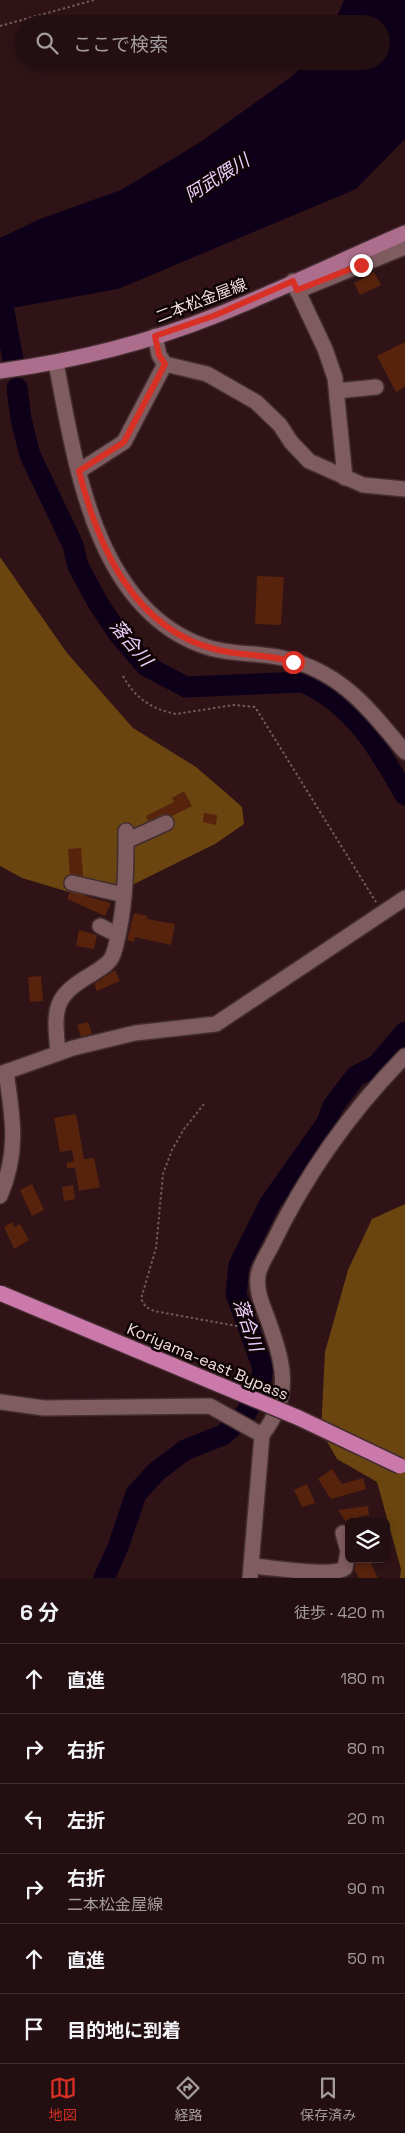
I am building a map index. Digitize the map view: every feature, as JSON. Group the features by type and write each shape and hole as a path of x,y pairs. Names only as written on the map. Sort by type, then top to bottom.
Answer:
{"highway":[{"name":"Koriyama-east Bypass","path":"0,1293 299,1418 400,1466"}],"main road":[{"name":"二本松金屋線","path":"0,371 56,363 155,336 295,286 405,233"}],"street":[{"path":"345,478 335,378 325,349 295,286 405,247"},
{"path":"155,336 159,355 165,364 207,374 256,402 280,425 291,442 309,461 363,485 405,489"},
{"path":"56,363 79,471 98,529 114,568 125,586 151,616 167,628 202,646 219,651 281,658 324,672 358,697 405,752"},
{"path":"79,471 124,442 165,364"},
{"path":"337,391 376,387"},
{"path":"58,1053 55,1020 60,1001 73,985 106,965 112,957 118,935 124,895 126,836 166,823"},
{"path":"72,883 124,895"},
{"path":"0,1195 12,1164 13,1144 11,1106 3,1073 58,1053 135,1033 216,1024 405,898"},
{"path":"100,926 118,935"},
{"path":"342,1533 348,1551 345,1568 340,1572 251,1572 262,1435 273,1421 283,1392 277,1344 260,1300 258,1274 281,1226 336,1137 373,1089 405,1056"},
{"path":"0,1402 44,1408 210,1406 224,1412 262,1435"}],"path":[{"path":"40,15 94,0"},
{"path":"0,26 15,22"},
{"path":"123,676 132,692 152,707 166,712 176,714 234,705 255,707 382,912"},
{"path":"204,1104 184,1129 172,1150 162,1174 156,1248 141,1299 146,1307 154,1311 242,1328 253,1323"}],"shaded area":[{"path":"0,557 67,653 133,728 196,767 224,791 242,807 244,824 215,844 134,884 82,896 22,878 0,866"},
{"path":"405,1204 405,1578 400,1578 401,1569 390,1529 390,1518 387,1518 377,1482 337,1459 321,1431 325,1352 348,1270 372,1219"}],"water":[{"name":"阿武隈川","path":"344,0 405,0 405,139 356,189 118,289 0,310 0,238 40,219 121,190 199,143 298,70 390,70 390,15 338,15"}],"building":[{"path":"374,272 381,285 360,295 354,283"},
{"path":"405,342 405,387 396,392 377,356"},
{"path":"257,576 284,577 281,625 255,624"},
{"path":"184,791 192,806 172,816 163,814 148,821 146,816 174,802 172,798"},
{"path":"204,813 217,815 216,825 203,822"},
{"path":"81,848 83,876 70,874 68,849"},
{"path":"70,892 111,903 105,916 67,899"},
{"path":"134,913 147,916 147,919 175,924 171,945 135,937 134,942 127,940"},
{"path":"79,930 97,935 94,949 76,946"},
{"path":"115,970 120,981 97,991 94,984"},
{"path":"41,976 43,1001 30,1002 28,977"},
{"path":"88,1022 92,1034 81,1037 77,1025"},
{"path":"76,1114 84,1159 94,1158 100,1187 79,1191 75,1168 67,1168 67,1163 74,1161 72,1150 60,1152 54,1118"},
{"path":"32,1184 44,1210 32,1216 20,1190"},
{"path":"73,1185 75,1199 64,1201 62,1187"},
{"path":"12,1222 15,1227 20,1224 29,1240 14,1249 4,1227"},
{"path":"332,1469 342,1484 363,1478 366,1489 331,1499 318,1479"},
{"path":"307,1484 315,1503 302,1507 294,1490"},
{"path":"368,1506 369,1515 359,1518 345,1518 345,1520 338,1510"},
{"path":"356,1563 371,1563 378,1578 359,1578 354,1569"}],"waterway":[{"name":"落合川","path":"0,290 13,360"},
{"name":"落合川","path":"17,388 21,419 30,455 73,545 78,566 98,603 118,633 146,666 186,687 303,682 336,702 363,729 375,745 405,795"},
{"name":"落合川","path":"104,1578 118,1547 136,1494 156,1472 185,1450 223,1435 245,1415 259,1389 263,1368 236,1294 239,1265 270,1203 326,1124 333,1106 356,1076 376,1066 405,1032"}],"route":[{"path":"293,662 281,658 219,651 202,646 184,638 151,616 125,586 114,568 98,529 79,471 124,442 139,416 165,364 161,361 155,336 216,315 293,281 297,290 361,265"}]}
